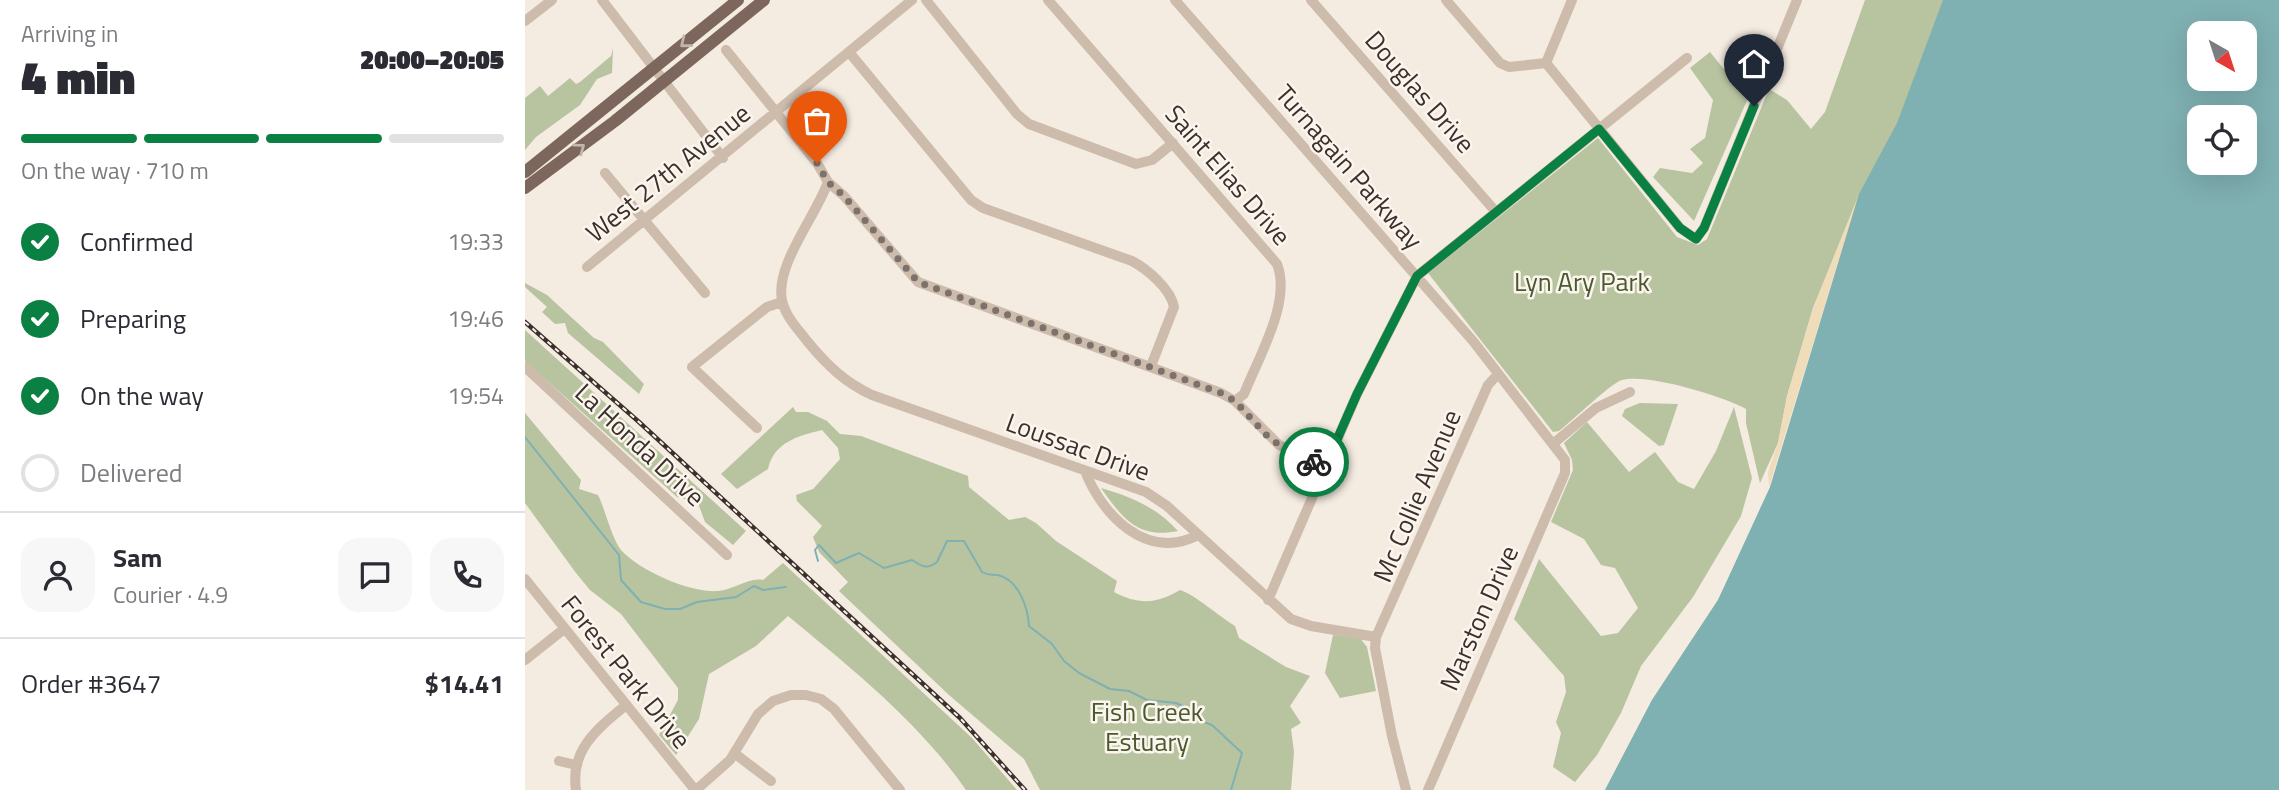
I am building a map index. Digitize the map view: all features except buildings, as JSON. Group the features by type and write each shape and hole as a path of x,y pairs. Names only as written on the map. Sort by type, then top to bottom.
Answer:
{"main road":[{"path":"525,172 739,0"},
{"path":"525,188 764,0"}],"street":[{"path":"525,21 552,0"},
{"path":"602,0 723,158"},
{"name":"West 27th Avenue","path":"587,267 723,158 912,0"},
{"path":"926,0 1017,114 1029,124 1136,164 1152,160 1173,143"},
{"name":"Saint Elias Drive","path":"1048,0 1273,258 1282,279 1280,304 1244,394 1235,401"},
{"name":"Turnagain Parkway","path":"1175,0 1417,276 1554,443 1566,463"},
{"name":"Douglas Drive","path":"1311,0 1496,212"},
{"path":"1446,0 1504,66 1546,63"},
{"path":"1546,63 1570,11 1572,0"},
{"path":"1546,63 1680,228 1696,239 1704,228 1797,0"},
{"path":"726,50 817,163 828,182 844,196 918,282 1221,393 1235,401 1279,445 1325,467"},
{"path":"849,52 971,200 983,208 1132,261 1147,271 1173,303 1151,366"},
{"path":"1268,600 1361,384 1417,276 1687,58"},
{"path":"605,173 705,293"},
{"path":"757,428 692,367 767,307 782,302 784,271 828,182"},
{"name":"Loussac Drive","path":"782,302 790,319 827,365 860,390 1146,492 1198,535 1285,615 1302,624 1376,637"},
{"name":"La Honda Drive","path":"525,367 727,555"},
{"name":"Mc Collie Avenue","path":"1376,637 1488,385 1498,374"},
{"path":"1554,443 1596,408 1630,392"},
{"name":"Marston Drive","path":"1428,790 1566,463"},
{"path":"1085,471 1094,492 1120,524 1134,536 1176,542 1198,535"},
{"name":"Forest Park Drive","path":"525,579 695,790"},
{"path":"525,660 564,629"},
{"path":"1376,637 1375,648 1392,736 1406,790"},
{"path":"695,790 734,753 767,705 791,695 813,696 834,709 900,790"},
{"path":"576,790 576,765 587,739 625,706"},
{"path":"734,753 771,781"},
{"path":"559,761 576,765"}],"green space":[{"name":"Lyn Ary Park","path":"1865,0 2256,0 2220,21 2187,21 2187,91 2190,91 1605,790 1652,700 1718,600 1773,488 1855,206 1813,308 1787,396 1778,443 1760,483 1746,423 1746,409 1685,387 1649,380 1622,380 1559,431 1553,432 1428,273 1598,138 1677,237 1698,245 1707,239 1769,89 1787,100 1811,129 1825,112"},
{"path":"613,48 612,73 597,79 580,105 536,137 525,150 525,98 540,86 548,96 570,78 576,84 580,82 611,56"},
{"path":"1710,52 1727,73 1763,64 1694,221 1653,177 1660,168 1692,173 1703,163 1690,149 1705,138 1713,100 1690,68"},
{"path":"525,283 547,295 594,338 603,342 644,384 639,394 568,333 565,323 555,324 542,312 547,307 525,287"},
{"path":"525,330 746,531 733,545 705,522 698,503 677,497 525,361"},
{"path":"1640,403 1678,404 1664,445 1659,446 1622,416 1625,409"},
{"name":"Fish Creek Estuary","path":"793,407 796,412 808,412 827,421 840,434 861,436 968,476 969,487 1009,520 1025,517 1036,523 1056,541 1117,581 1114,592 1131,599 1147,601 1163,598 1180,590 1235,626 1239,638 1286,667 1310,676 1290,706 1301,723 1291,729 1294,752 1291,790 1040,790 1024,759 949,695 839,591 848,582 819,552 813,537 822,526 797,501 796,495 813,489 840,459 838,448 822,430 781,446 768,469 737,489 721,474"},
{"path":"1734,407 1752,478 1741,516 1693,597 1641,666 1621,713 1597,755 1575,782 1553,767 1561,733 1556,722 1566,692 1564,676 1514,619 1539,559 1601,636 1618,633 1638,608 1615,568 1601,565 1584,539 1551,522 1573,470 1572,460 1564,443 1587,422 1629,472 1655,452 1678,482 1694,489 1716,451"},
{"path":"525,413 581,480 579,489 598,495 618,545 629,558 666,579 707,591 724,590 752,580 763,580 783,563 972,738 1017,790 966,790 906,719 860,676 788,616 756,646 709,674 699,719 676,755 659,735 678,700 678,688 621,614 590,590 525,503"},
{"path":"1101,488 1143,504 1161,515 1178,531 1152,532 1133,524"},
{"path":"1333,635 1360,638 1367,647 1376,691 1340,698 1325,673"}],"sand":[{"path":"1859,194 1769,487 1768,472 1813,308"}],"water":[{"path":"1943,0 2279,0 2279,790 1605,790 1652,700 1718,600 1770,487 1859,194 1897,123"}],"waterway":[{"path":"525,437 619,555 621,580 641,602 665,609 680,609 697,602 736,597 754,586 763,590 786,587"},
{"path":"818,561 815,550 819,545 836,563 859,553 884,568 912,560 927,566 937,562 947,541 964,541 982,572 998,575 1012,583 1024,603 1029,626 1052,644 1064,661 1079,673 1110,689 1129,691 1147,700 1176,703 1197,713 1201,721 1212,725 1242,753 1231,790"}],"railway":[{"path":"525,322 639,422 960,718 1025,790"}],"way so far":[{"path":"817,163 828,182 844,196 918,282 1221,393 1235,401 1271,440 1314,462"}],"route":[{"path":"1314,462 1325,467 1357,394 1417,276 1599,129 1680,228 1696,239 1704,228 1754,106"}]}
